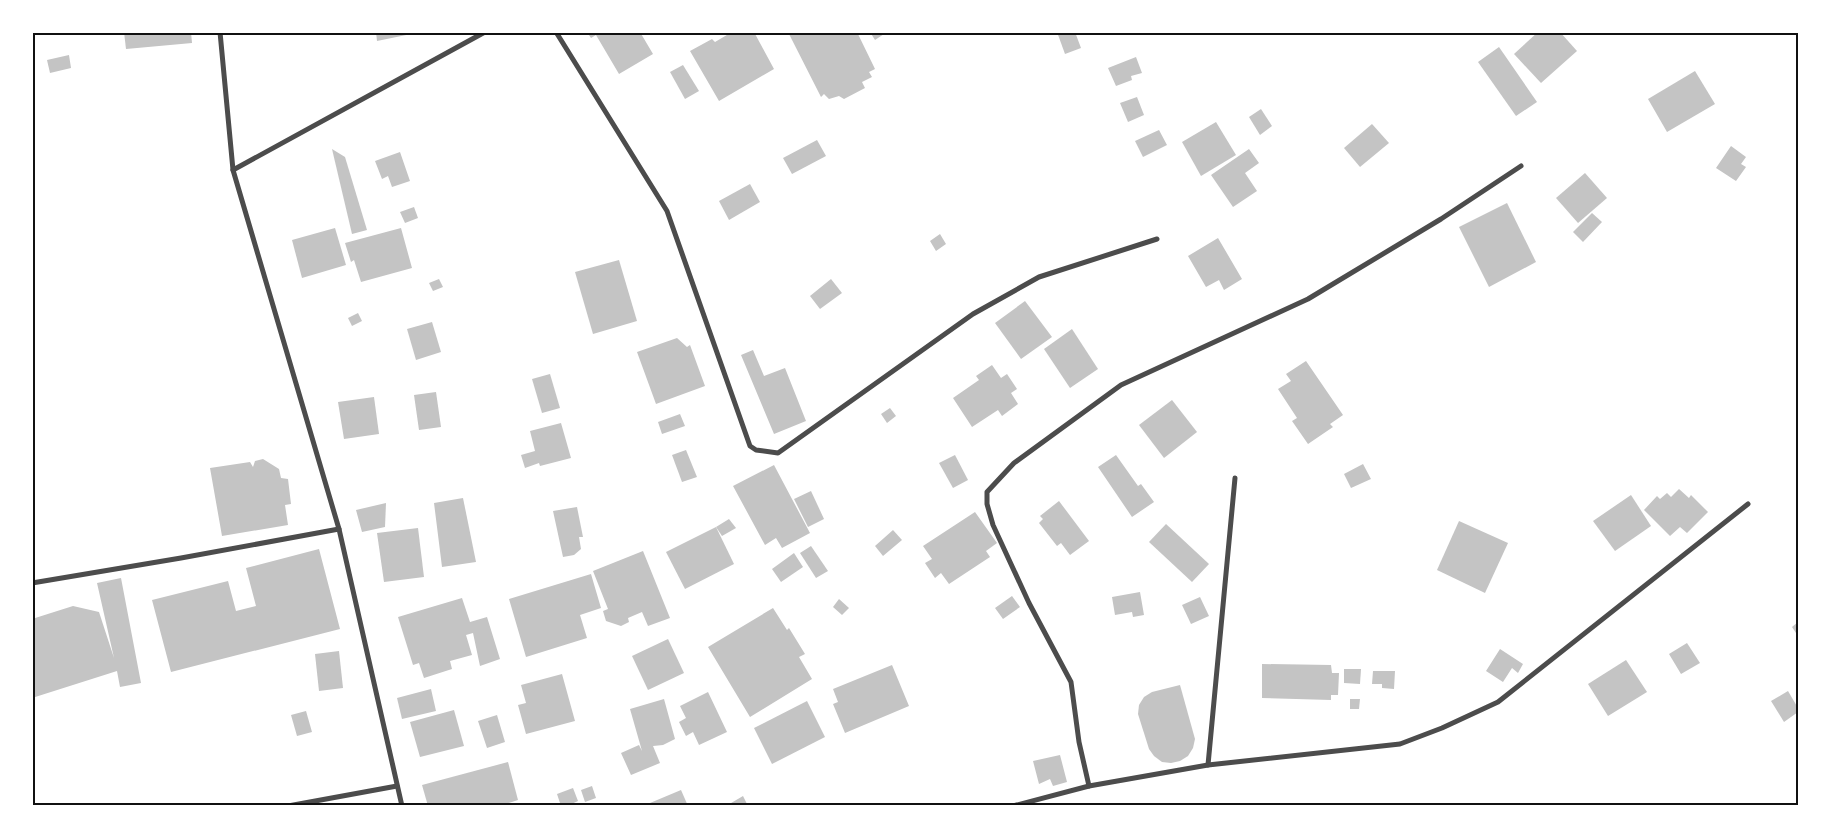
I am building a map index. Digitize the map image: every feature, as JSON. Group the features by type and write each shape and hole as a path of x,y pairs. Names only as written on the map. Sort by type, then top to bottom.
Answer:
{"street":[{"path":"220,32 233,170 338,529 361,620 402,806"},
{"path":"233,170 486,32"},
{"path":"556,32 667,211 750,446 756,450 778,453 973,314 1039,277 1158,239"},
{"path":"1089,786 1079,742 1071,682 1029,603 993,525 987,504 988,492 1014,463 1121,385 1308,298 1441,219 1521,166"},
{"path":"1208,765 1235,478"},
{"path":"1013,806 1089,786 1208,765 1400,744 1442,728 1498,702 1748,504"},
{"path":"32,583 338,529"},
{"path":"288,806 397,786"}],"building":[{"path":"124,32 191,32 192,43 126,49"},
{"path":"376,32 416,32 416,33 377,41"},
{"path":"587,32 640,32 653,54 619,74 596,35 591,38"},
{"path":"732,32 754,32 774,69 719,101 690,51 712,39 715,42"},
{"path":"788,32 857,32 875,69 869,72 872,77 862,82 865,88 844,99 839,96 829,99 824,94 821,97"},
{"path":"870,32 887,32 875,40"},
{"path":"1057,32 1075,32 1081,48 1065,54"},
{"path":"1538,32 1560,32 1577,51 1541,83 1514,54"},
{"path":"1499,47 1537,102 1516,116 1478,62"},
{"path":"69,55 71,68 50,73 47,60"},
{"path":"1136,57 1142,73 1131,76 1132,80 1116,86 1108,68"},
{"path":"683,65 699,91 685,99 670,72"},
{"path":"1695,71 1715,104 1667,132 1648,99"},
{"path":"1137,97 1144,115 1128,122 1120,103"},
{"path":"1261,109 1272,126 1260,135 1249,117"},
{"path":"1216,122 1236,155 1201,176 1182,142"},
{"path":"1372,124 1389,143 1360,167 1344,148"},
{"path":"1159,130 1167,145 1143,157 1135,141"},
{"path":"817,140 826,156 792,174 783,158"},
{"path":"1731,146 1746,157 1741,164 1746,167 1736,181 1716,168"},
{"path":"332,149 345,157 367,230 352,234"},
{"path":"1249,149 1259,163 1245,173 1257,191 1233,207 1211,175"},
{"path":"400,152 410,181 392,187 388,176 382,179 375,161"},
{"path":"1585,173 1607,198 1578,223 1556,198"},
{"path":"750,184 760,202 729,220 719,201"},
{"path":"1507,203 1536,262 1489,287 1459,227"},
{"path":"414,207 418,218 405,223 400,212"},
{"path":"1592,213 1602,222 1583,242 1573,232"},
{"path":"335,228 346,265 302,278 292,240"},
{"path":"401,228 412,268 361,282 354,260 351,262 345,243"},
{"path":"940,234 946,244 936,251 930,241"},
{"path":"1218,238 1242,279 1224,290 1219,280 1206,287 1188,256"},
{"path":"619,260 637,321 593,334 575,272"},
{"path":"439,279 443,287 433,291 429,283"},
{"path":"831,279 842,293 820,309 810,296"},
{"path":"1025,301 1052,337 1021,359 995,323"},
{"path":"358,313 362,321 352,326 348,318"},
{"path":"432,322 441,352 416,360 407,329"},
{"path":"1072,329 1098,369 1070,388 1044,349"},
{"path":"677,338 687,347 690,345 705,386 656,404 637,352"},
{"path":"753,350 764,376 785,368 806,421 774,434 741,355"},
{"path":"1306,361 1343,415 1330,424 1333,427 1308,444 1292,421 1297,418 1278,389 1291,381 1286,374"},
{"path":"992,365 1001,378 1007,374 1017,389 1011,393 1018,404 1002,416 998,410 972,427 953,398 979,380 976,376"},
{"path":"550,374 560,408 542,413 532,379"},
{"path":"436,392 441,427 419,430 414,395"},
{"path":"374,397 379,434 344,439 338,402"},
{"path":"1172,400 1197,432 1164,458 1139,425"},
{"path":"890,408 896,416 887,423 881,414"},
{"path":"680,414 685,426 662,434 658,422"},
{"path":"561,423 571,458 540,466 539,463 525,468 521,455 535,451 530,431"},
{"path":"686,450 697,477 682,482 672,455"},
{"path":"955,455 968,480 953,488 939,463"},
{"path":"1116,455 1138,486 1141,484 1154,502 1132,517 1098,467"},
{"path":"263,459 279,469 281,478 288,479 291,504 285,505 288,525 222,536 210,468 250,462 253,467 255,461"},
{"path":"1363,464 1371,479 1351,488 1344,474"},
{"path":"774,465 810,533 782,548 776,538 765,545 733,486"},
{"path":"1679,489 1689,498 1691,495 1708,512 1687,533 1680,527 1670,536 1644,510 1657,496 1660,499 1667,493 1671,497"},
{"path":"811,491 824,519 808,527 794,499"},
{"path":"1631,495 1651,526 1615,551 1593,521"},
{"path":"463,498 476,562 442,567 434,503"},
{"path":"1059,501 1089,541 1070,555 1061,543 1057,546 1039,523 1043,519 1040,516"},
{"path":"386,503 385,527 362,532 356,510"},
{"path":"577,507 583,537 579,537 581,549 574,555 563,557 553,511"},
{"path":"975,512 997,543 986,551 990,557 949,584 941,573 935,578 925,563 932,559 923,546"},
{"path":"729,519 736,528 722,536 716,527"},
{"path":"1459,521 1508,543 1485,593 1437,570"},
{"path":"1166,524 1209,564 1192,582 1149,542"},
{"path":"716,527 734,564 685,589 666,552"},
{"path":"418,528 424,577 384,582 377,533"},
{"path":"893,530 902,540 883,556 875,546"},
{"path":"811,546 828,571 816,578 800,553"},
{"path":"319,549 340,629 171,672 152,600 228,581 236,611 256,606 246,568"},
{"path":"643,551 670,618 648,626 642,612 628,618 629,622 621,626 606,621 603,611 608,609 593,571"},
{"path":"794,553 803,567 781,582 772,569"},
{"path":"591,574 601,608 580,615 587,638 526,657 509,599"},
{"path":"121,578 141,683 120,687 117,671 32,698 32,619 73,606 99,612 114,658 97,583"},
{"path":"1140,592 1144,615 1133,617 1132,612 1115,615 1112,597"},
{"path":"1012,596 1020,607 1003,619 995,608"},
{"path":"1200,597 1209,616 1191,624 1182,605"},
{"path":"462,598 470,622 487,617 500,659 480,666 473,633 466,635 472,655 450,661 452,669 424,678 419,663 413,665 398,617"},
{"path":"839,599 849,608 842,615 833,607"},
{"path":"773,608 787,630 789,628 805,654 799,657 812,679 750,717 708,647"},
{"path":"1798,622 1798,636 1792,627"},
{"path":"668,639 684,673 648,690 632,656"},
{"path":"1687,643 1700,663 1681,674 1669,654"},
{"path":"1500,649 1523,664 1518,673 1512,668 1503,682 1486,671"},
{"path":"339,651 343,688 319,691 315,654"},
{"path":"1626,660 1647,692 1608,716 1588,684"},
{"path":"1262,664 1331,665 1332,673 1339,673 1338,695 1331,695 1331,700 1262,698"},
{"path":"892,665 909,706 845,733 833,704 838,702 833,689"},
{"path":"1344,669 1361,669 1360,684 1344,683"},
{"path":"1373,671 1395,671 1394,689 1382,688 1382,684 1372,684"},
{"path":"562,674 575,721 526,734 518,705 526,703 521,685"},
{"path":"1180,685 1195,739 1193,748 1188,756 1180,761 1162,762 1149,749 1138,714 1139,705 1144,697 1152,692"},
{"path":"431,689 436,711 402,719 397,698"},
{"path":"1788,691 1798,708 1798,712 1784,722 1771,701"},
{"path":"708,692 727,732 699,745 693,732 686,736 679,722 686,718 680,706"},
{"path":"664,699 675,739 663,745 653,746 660,763 631,775 621,753 639,745 642,751 630,709"},
{"path":"1350,699 1360,699 1359,709 1350,709"},
{"path":"807,701 825,737 772,764 754,728"},
{"path":"454,710 464,746 420,757 410,722"},
{"path":"306,711 312,732 297,736 291,715"},
{"path":"497,715 505,742 487,748 478,721"},
{"path":"1060,755 1067,782 1053,786 1050,779 1039,784 1033,761"},
{"path":"508,762 518,800 499,806 428,806 422,785"},
{"path":"592,786 596,798 585,802 581,790"},
{"path":"573,788 578,801 567,806 561,806 557,794"},
{"path":"681,790 688,806 651,806 650,803"},
{"path":"743,796 748,806 726,806"}]}
